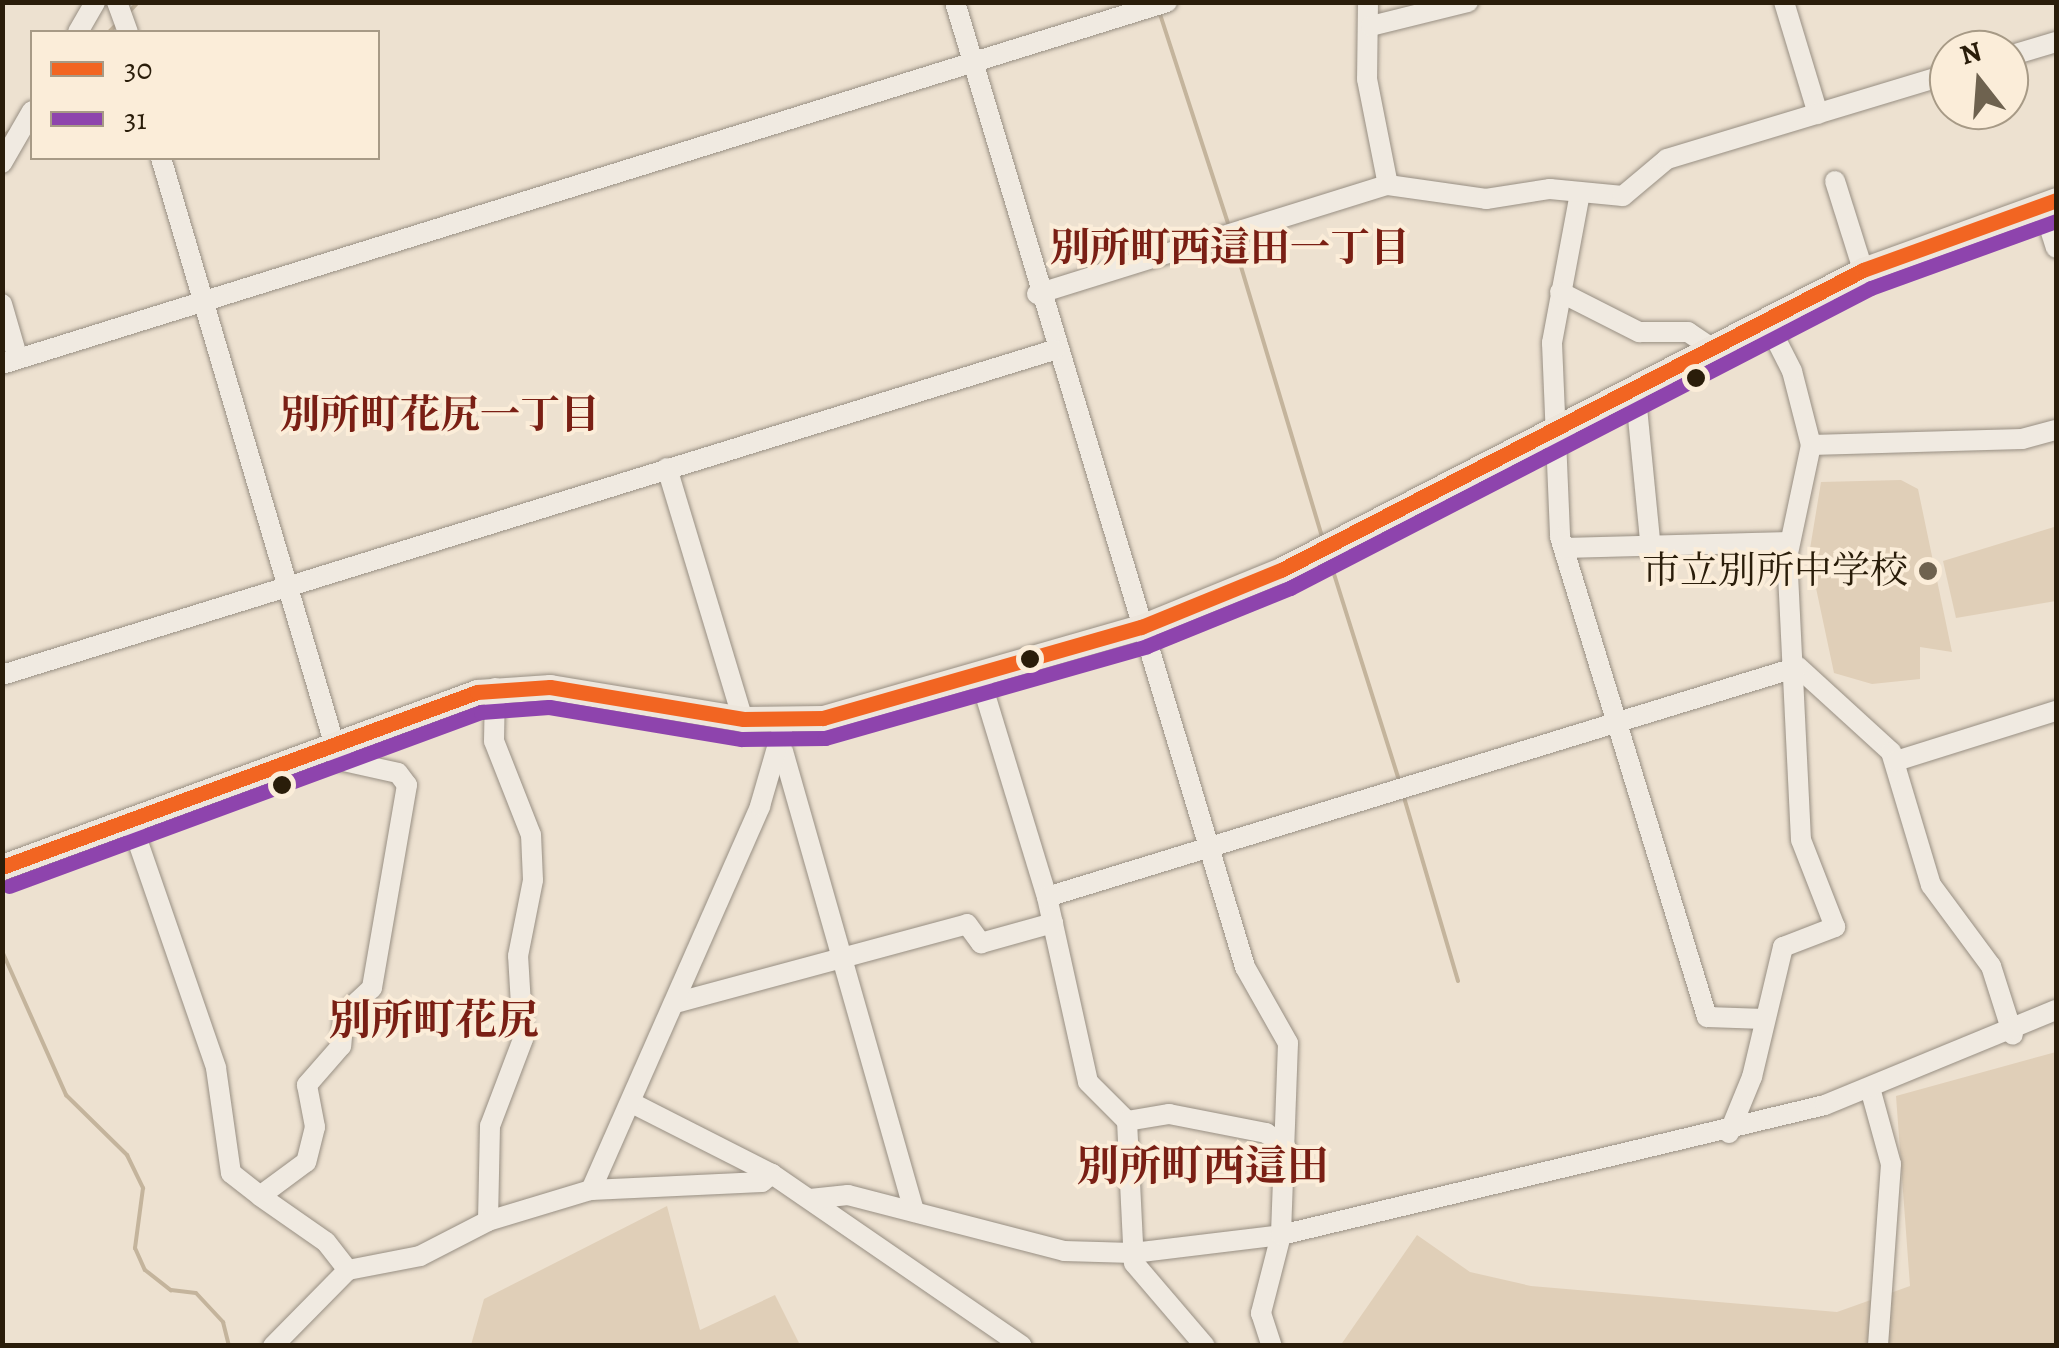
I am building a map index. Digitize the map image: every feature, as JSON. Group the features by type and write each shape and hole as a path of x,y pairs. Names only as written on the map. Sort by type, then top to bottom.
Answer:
{"main road":[{"path":"2,868 495,688 550,688 744,719 785,720 862,712 1141,627 1281,570 1863,270 2049,202"}],"street":[{"path":"79,30 95,2"},
{"path":"117,2 127,30"},
{"path":"955,2 1037,294 1207,849 1245,967 1288,1043 1281,1235 1261,1313 1272,1346"},
{"path":"2,304 10,361 1168,2"},
{"path":"1368,2 1371,26 1367,79 1388,185"},
{"path":"1371,26 1468,2"},
{"path":"1784,2 1818,114"},
{"path":"2029,50 2056,42"},
{"path":"1037,294 1388,185 1486,199 1580,193 1623,196 1667,159 1929,80"},
{"path":"2,163 30,114"},
{"path":"162,160 200,304 335,746 344,764 398,773 407,786 392,830 389,905 372,988 344,1014 341,1046 307,1086 315,1127 306,1162 260,1196"},
{"path":"1835,181 1863,270"},
{"path":"1580,193 1560,292 1557,428 1564,548 1707,1017 1765,1019"},
{"path":"2049,202 2056,248"},
{"path":"1560,292 1639,332 1688,332 1712,348"},
{"path":"1729,1133 1783,947 1835,927 1800,840 1798,667 1790,542 1810,445 1792,371 1766,320"},
{"path":"2,675 286,583 1054,350"},
{"path":"1635,387 1652,549"},
{"path":"1810,445 2022,439 2056,430"},
{"path":"667,468 744,719"},
{"path":"1564,548 1652,549 1790,542"},
{"path":"1046,898 1798,667"},
{"path":"1798,667 1855,710 1896,761 1931,884 1990,966 2013,1035"},
{"path":"980,678 1053,923 1088,1082 1127,1121 1133,1253 1205,1346"},
{"path":"488,1221 490,1126 523,1040 518,956 533,880 531,836 494,741 495,688"},
{"path":"1896,761 2056,711"},
{"path":"592,1190 783,750 785,720"},
{"path":"783,750 848,958 914,1212"},
{"path":"130,819 216,1068 232,1173 326,1242 348,1270"},
{"path":"675,1003 967,924 980,943 1053,923"},
{"path":"810,1199 848,1194 1015,1242 1133,1253 1281,1235 1729,1133 1870,1088 2013,1035 2056,1010"},
{"path":"1870,1088 1891,1164 1878,1346"},
{"path":"632,1103 772,1174 1022,1346"},
{"path":"1127,1121 1169,1114 1266,1133 1286,1147"},
{"path":"273,1346 348,1270 420,1256 488,1221 592,1190 762,1182 772,1174"}],"shaded area":[{"path":"1901,480 1918,489 1952,652 1920,647 1920,679 1872,684 1834,673 1809,555 1821,482"},
{"path":"2054,527 2056,601 1956,618 1943,561"},
{"path":"2056,1052 2056,1345 1340,1346 1417,1235 1470,1272 1531,1286 1837,1312 1910,1286 1896,1096"},
{"path":"667,1206 700,1330 775,1295 800,1345 471,1345 484,1299"}],"waterway":[{"path":"127,14 138,2"},
{"path":"1159,11 1229,226"},
{"path":"111,30 117,24"},
{"path":"2,137 11,130"},
{"path":"1233,240 1322,537"},
{"path":"1328,555 1399,780"},
{"path":"1403,794 1458,981"},
{"path":"2,951 66,1095 127,1155 143,1188 135,1248 145,1270 171,1290 196,1293 223,1322 229,1346"}],"transit line":[{"name":"30","path":"2,867 477,692 550,687 743,719 823,718 1141,627 1281,570 1863,270 2056,200"},
{"name":"31","path":"9,886 481,712 549,707 741,739 825,738 1147,646 1290,588 1871,288 2056,221"}],"place":[{"name":"市立別所中学校","path":"1928,571"}],"district":[{"name":"別所町西這田一丁目","path":"1230,248"},
{"name":"別所町花尻一丁目","path":"440,415"},
{"name":"別所町花尻","path":"434,1020"},
{"name":"別所町西這田","path":"1203,1166"}]}
